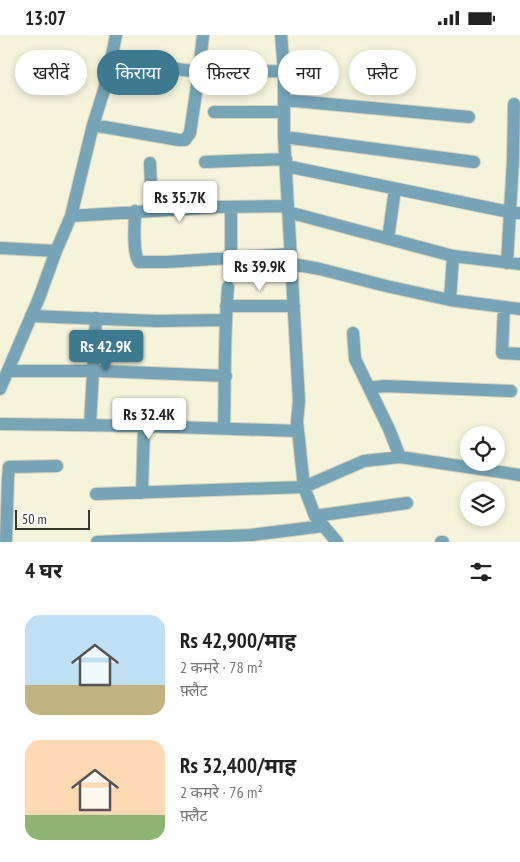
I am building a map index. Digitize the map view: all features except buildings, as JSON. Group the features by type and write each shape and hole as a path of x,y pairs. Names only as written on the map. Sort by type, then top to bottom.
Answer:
{"street":[{"path":"113,50 116,35"},
{"path":"201,50 203,35"},
{"path":"281,35 282,50"},
{"path":"0,389 71,216 93,125 102,95"},
{"path":"93,125 185,140 190,133 196,95"},
{"path":"284,95 284,137 299,401 297,422 304,487 319,521 337,542"},
{"path":"507,263 515,213 517,161 514,104"},
{"path":"214,113 284,106 469,117"},
{"path":"284,137 474,162"},
{"path":"205,162 286,162 395,189 515,213"},
{"path":"150,163 152,211"},
{"path":"388,239 395,189"},
{"path":"71,216 231,207 288,209 388,239 453,255 520,264"},
{"path":"230,257 231,207"},
{"path":"135,211 136,250 139,262 167,262 230,257 291,259 450,300 520,309"},
{"path":"0,248 56,251"},
{"path":"450,300 453,255"},
{"path":"224,429 226,375 225,320 228,287"},
{"path":"226,306 294,306"},
{"path":"504,307 502,353 520,355"},
{"path":"31,316 156,321 225,320"},
{"path":"90,425 96,318"},
{"path":"353,333 355,359 390,429 400,457"},
{"path":"8,371 93,371 226,375"},
{"path":"370,388 384,386 511,391"},
{"path":"0,424 298,431"},
{"path":"142,493 144,426"},
{"path":"96,494 304,487 364,461 400,457 520,475"},
{"path":"6,542 10,467 57,466"},
{"path":"97,542 251,535 407,503"}]}
